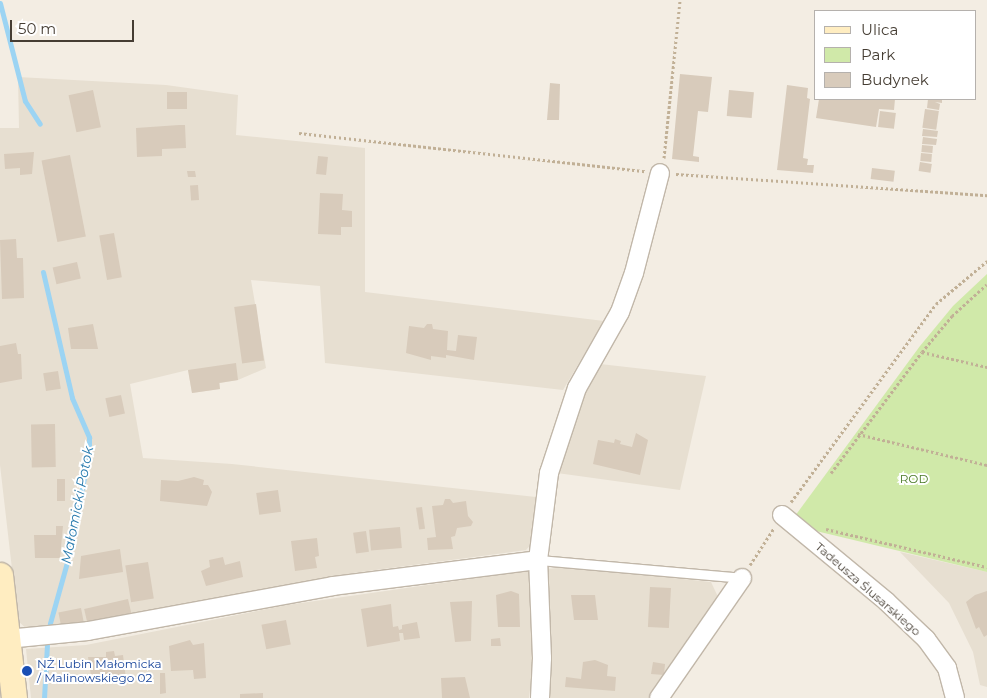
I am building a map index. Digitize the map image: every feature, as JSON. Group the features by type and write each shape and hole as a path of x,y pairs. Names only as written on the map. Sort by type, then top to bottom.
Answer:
{"street":[{"path":"540,698 542,658 538,560 543,500 555,452 578,388 620,312 634,273 660,173"},
{"name":"Tadeusza Ślusarskiego","path":"782,515 888,602 926,639 947,668 955,698"},
{"path":"7,639 88,631 333,586 538,560"},
{"path":"0,575 14,698"},
{"path":"659,698 742,578"}],"lane":[{"path":"538,560 742,578"}],"path":[{"path":"660,173 680,0"},
{"path":"742,578 782,515 936,304 987,261"},
{"path":"831,473 858,434 922,352 952,316 987,284"},
{"path":"922,352 987,367"},
{"path":"858,434 987,465"},
{"path":"818,528 987,567"}],"shaded area":[{"path":"18,77 166,85 238,95 236,135 365,148 365,292 604,321 563,390 325,363 320,286 251,280 266,368 238,380 220,383 220,389 192,393 188,370 130,384 143,458 232,464 536,497 534,541 526,550 353,573 132,616 28,630 18,621 0,465 0,128 19,128"},
{"path":"600,364 706,376 680,490 557,473 575,413"},
{"path":"900,552 987,572 987,687 980,685 973,652 949,603"},
{"path":"571,567 711,582 719,599 650,698 546,698 546,569"},
{"path":"532,570 536,641 529,698 31,698 26,649 86,645 287,605"}],"green space":[{"name":"ROD","path":"987,274 987,572 816,531 795,516 920,346 953,306"}],"building":[{"path":"680,74 712,77 708,112 698,111 693,156 699,157 699,162 672,159"},
{"path":"550,83 560,84 559,120 547,120"},
{"path":"787,85 808,88 807,98 810,99 803,158 808,159 807,165 814,165 813,173 777,170"},
{"path":"93,90 101,127 76,132 69,95"},
{"path":"729,90 754,92 752,118 727,116"},
{"path":"167,92 187,92 187,109 167,109"},
{"path":"819,100 895,100 894,110 879,109 876,127 816,118"},
{"path":"928,100 942,100 942,103 935,102 940,104 939,110 927,108"},
{"path":"925,109 939,111 936,130 922,128"},
{"path":"880,111 896,113 894,129 878,127"},
{"path":"185,125 186,148 162,149 162,156 137,157 136,128"},
{"path":"923,129 938,131 937,137 922,136"},
{"path":"923,137 937,139 936,145 922,144"},
{"path":"922,145 933,146 932,153 921,152"},
{"path":"34,152 32,174 20,175 20,168 5,169 4,154"},
{"path":"921,153 932,154 931,162 920,161"},
{"path":"70,155 86,236 57,242 42,161"},
{"path":"318,156 328,157 326,175 316,174"},
{"path":"920,162 932,164 930,173 919,171"},
{"path":"872,168 895,171 893,182 871,179"},
{"path":"187,171 195,171 196,177 188,177"},
{"path":"198,185 199,200 191,201 190,186"},
{"path":"320,193 343,194 342,210 352,211 352,227 341,227 341,235 318,234"},
{"path":"114,233 122,277 107,280 99,236"},
{"path":"16,239 17,258 23,258 24,298 2,299 0,240"},
{"path":"77,262 81,279 56,284 53,268"},
{"path":"256,304 264,360 242,364 234,307"},
{"path":"93,324 98,349 71,349 68,328"},
{"path":"427,324 432,324 433,329 448,331 447,350 456,351 458,335 477,337 474,360 446,355 446,358 431,356 431,360 406,353 409,326 424,328"},
{"path":"16,343 18,354 21,354 22,379 0,383 0,346"},
{"path":"236,363 238,380 219,383 220,389 192,393 188,370"},
{"path":"58,371 61,389 46,391 43,373"},
{"path":"121,395 125,414 109,417 105,398"},
{"path":"31,424 55,424 56,467 32,467"},
{"path":"636,433 648,440 640,475 593,464 598,440 614,443 615,439 621,441 620,444 632,447"},
{"path":"194,477 204,480 203,485 208,485 212,492 207,506 160,501 161,480 178,481"},
{"path":"57,479 65,479 65,501 57,501"},
{"path":"278,490 281,512 259,515 256,493"},
{"path":"445,499 450,499 453,503 466,501 468,516 473,522 471,526 457,528 455,536 451,537 453,549 428,550 427,538 436,537 432,506 443,505"},
{"path":"422,507 425,529 419,530 416,508"},
{"path":"56,526 63,526 60,558 35,558 34,535 56,535"},
{"path":"400,527 402,548 371,551 369,530"},
{"path":"366,531 369,552 356,554 353,533"},
{"path":"317,538 319,556 315,557 317,568 295,571 291,541"},
{"path":"120,549 123,572 79,579 81,556"},
{"path":"223,557 225,565 240,561 243,577 206,586 201,571 210,567 209,560"},
{"path":"148,562 154,599 131,602 125,566"},
{"path":"650,587 671,588 669,628 648,627"},
{"path":"511,591 519,594 520,627 498,627 496,595"},
{"path":"987,591 987,635 984,637 979,627 976,629 966,602 975,595"},
{"path":"571,595 595,595 598,620 574,620"},
{"path":"128,599 132,616 88,626 84,609"},
{"path":"472,601 471,641 455,642 450,602"},
{"path":"391,604 393,627 398,626 399,630 402,629 402,625 417,622 420,638 404,640 403,633 399,633 400,641 367,647 361,609"},
{"path":"81,608 84,623 61,627 58,612"},
{"path":"286,620 291,645 266,649 261,625"},
{"path":"500,638 501,646 491,646 491,639"},
{"path":"190,640 193,645 204,643 206,678 194,679 193,670 171,671 169,646"},
{"path":"114,651 115,656 123,655 126,679 101,683 100,675 91,676 88,657 106,657 106,652"},
{"path":"595,660 608,665 607,676 616,677 615,691 565,687 566,677 581,679 583,662"},
{"path":"653,662 665,664 664,675 651,674"},
{"path":"160,673 165,673 166,693 160,694"},
{"path":"465,677 470,698 442,698 441,678"},
{"path":"263,693 263,698 240,698 240,694"}],"waterway":[{"name":"Małomicki Potok","path":"0,3 25,101 40,124"},
{"name":"Małomicki Potok","path":"43,272 72,398 89,437 89,452 69,555 50,623"},
{"name":"Małomicki Potok","path":"44,698 47,645"}],"place":[{"name":"NŻ Lubin Małomicka / Malinowskiego 02","path":"27,671"}]}
